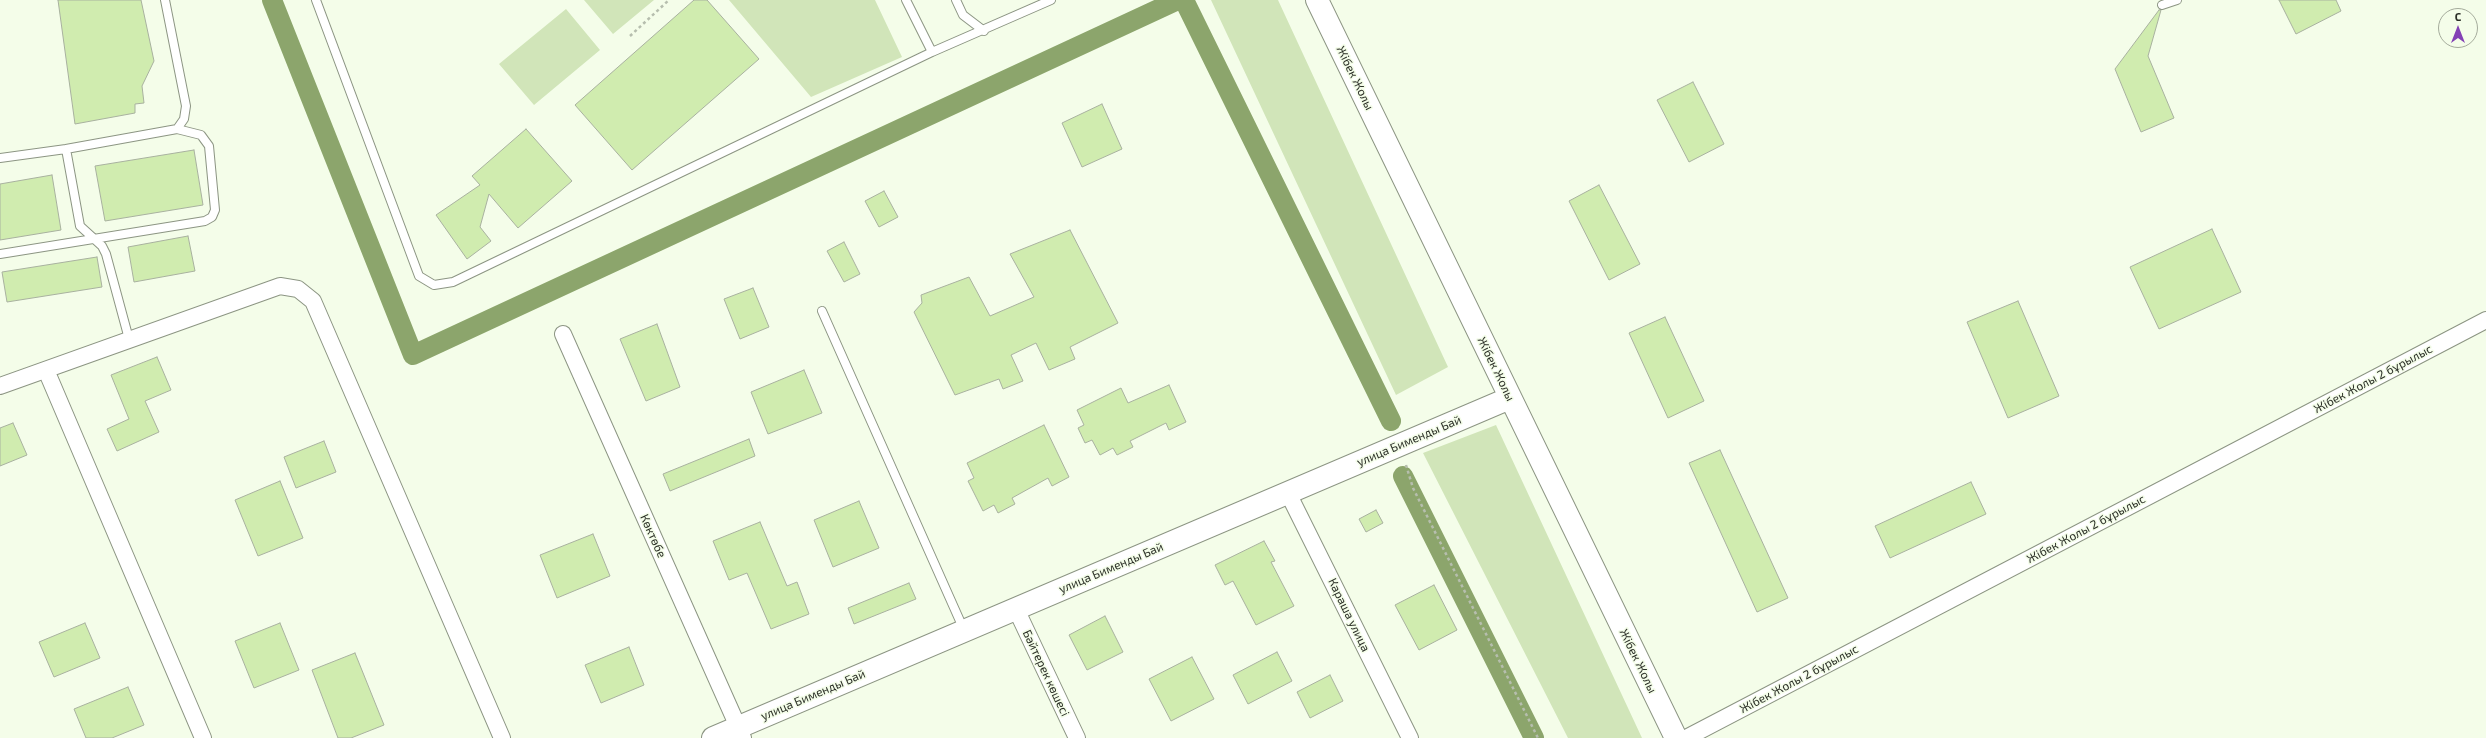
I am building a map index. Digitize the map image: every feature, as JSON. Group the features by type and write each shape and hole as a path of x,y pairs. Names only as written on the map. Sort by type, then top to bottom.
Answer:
{"street":[{"name":"Жібек Жолы","path":"1317,0 1676,738"},
{"path":"0,386 280,286 298,289 313,301 502,738"},
{"name":"Жібек Жолы 2 бұрылыс","path":"1686,738 2486,320"},
{"name":"Көктөбе","path":"563,334 741,733"},
{"path":"46,370 203,738"},
{"name":"улица Бименды Бай","path":"713,738 741,733 964,631 1510,398"},
{"name":"Караша улица","path":"1288,492 1410,738"},
{"name":"Бәйтерек көшесі","path":"1016,609 1077,738"}],"lane":[{"path":"165,0 186,106 184,119 177,129"},
{"path":"316,0 419,276 434,285 453,282 932,52 984,31 1051,0"},
{"path":"906,0 932,52"},
{"path":"956,0 963,15 984,31"},
{"path":"2162,5 2178,0"},
{"path":"0,158 66,149 177,129 201,135 209,146 215,210 212,217 205,221 0,254"},
{"path":"66,149 80,226 92,239 102,246 106,254 129,339"},
{"path":"822,311 964,631"}],"path":[{"path":"630,36 669,0"},
{"path":"1400,446 1412,488 1538,738"}],"green space":[{"path":"584,0 654,0 613,34"},
{"path":"729,0 875,0 902,57 811,97"},
{"path":"1211,0 1278,0 1448,367 1396,395"},
{"path":"566,9 600,50 534,105 499,64"},
{"path":"1496,425 1642,738 1568,738 1423,453"}],"building":[{"path":"58,0 141,0 154,61 142,86 144,103 135,104 135,113 75,124"},
{"path":"694,0 707,0 759,59 632,170 575,105"},
{"path":"2279,0 2336,0 2341,11 2296,34"},
{"path":"2159,10 2161,10 2148,56 2174,118 2141,132 2115,69"},
{"path":"1693,82 1724,144 1689,162 1657,100"},
{"path":"1102,104 1122,149 1082,167 1062,123"},
{"path":"526,129 572,181 518,228 489,194 480,227 491,241 467,259 436,215 480,185 472,176"},
{"path":"194,150 203,205 105,221 95,166"},
{"path":"52,175 61,230 0,240 0,184"},
{"path":"1599,185 1640,264 1609,280 1569,201"},
{"path":"884,191 898,217 879,227 865,201"},
{"path":"2212,229 2241,292 2159,329 2130,267"},
{"path":"1070,230 1118,323 1070,347 1075,359 1049,370 1036,343 1011,355 1023,381 1003,389 999,379 955,395 914,312 922,303 921,295 969,277 990,316 1034,297 1010,254"},
{"path":"188,236 195,271 134,282 128,247"},
{"path":"844,242 860,274 844,282 827,251"},
{"path":"97,257 102,287 7,302 2,272"},
{"path":"753,288 769,327 740,339 724,299"},
{"path":"2018,301 2059,396 2008,418 1967,322"},
{"path":"1665,317 1704,401 1668,418 1629,333"},
{"path":"657,324 680,387 646,401 620,339"},
{"path":"157,357 171,390 145,401 159,432 117,451 107,429 129,419 111,375"},
{"path":"804,370 822,413 768,434 751,392"},
{"path":"1169,385 1186,422 1169,430 1166,423 1130,441 1133,447 1117,455 1113,448 1100,455 1092,440 1085,443 1078,428 1084,425 1077,410 1121,388 1128,403"},
{"path":"13,423 27,455 0,466 0,428"},
{"path":"1044,425 1069,477 1052,486 1048,478 1012,498 1015,504 998,513 994,505 983,511 968,481 974,478 967,463"},
{"path":"749,439 755,456 670,491 663,474"},
{"path":"324,441 336,472 296,488 284,457"},
{"path":"1720,450 1788,598 1757,612 1689,463"},
{"path":"280,481 303,538 258,556 235,500"},
{"path":"1971,482 1986,514 1890,558 1875,526"},
{"path":"859,501 879,548 833,567 814,520"},
{"path":"1376,510 1383,523 1366,532 1359,519"},
{"path":"760,522 787,586 797,582 809,614 771,629 747,573 729,580 713,541"},
{"path":"593,534 610,576 557,598 540,555"},
{"path":"1264,541 1275,561 1271,562 1294,606 1256,625 1233,581 1225,585 1215,565"},
{"path":"909,583 916,599 854,624 848,608"},
{"path":"1434,585 1457,630 1419,650 1395,605"},
{"path":"1105,616 1123,652 1087,670 1069,635"},
{"path":"85,623 100,658 54,677 39,642"},
{"path":"280,623 299,670 254,688 235,641"},
{"path":"629,647 644,685 601,703 585,665"},
{"path":"1277,652 1292,681 1248,704 1233,675"},
{"path":"355,653 384,725 351,738 338,738 312,670"},
{"path":"1192,657 1214,699 1171,721 1149,679"},
{"path":"1330,675 1343,701 1310,718 1297,692"},
{"path":"128,687 144,725 112,738 86,738 74,709"}],"waterway":[{"path":"272,0 413,355 1178,0"},
{"path":"1184,0 1391,421"},
{"path":"1403,476 1534,738"}]}
